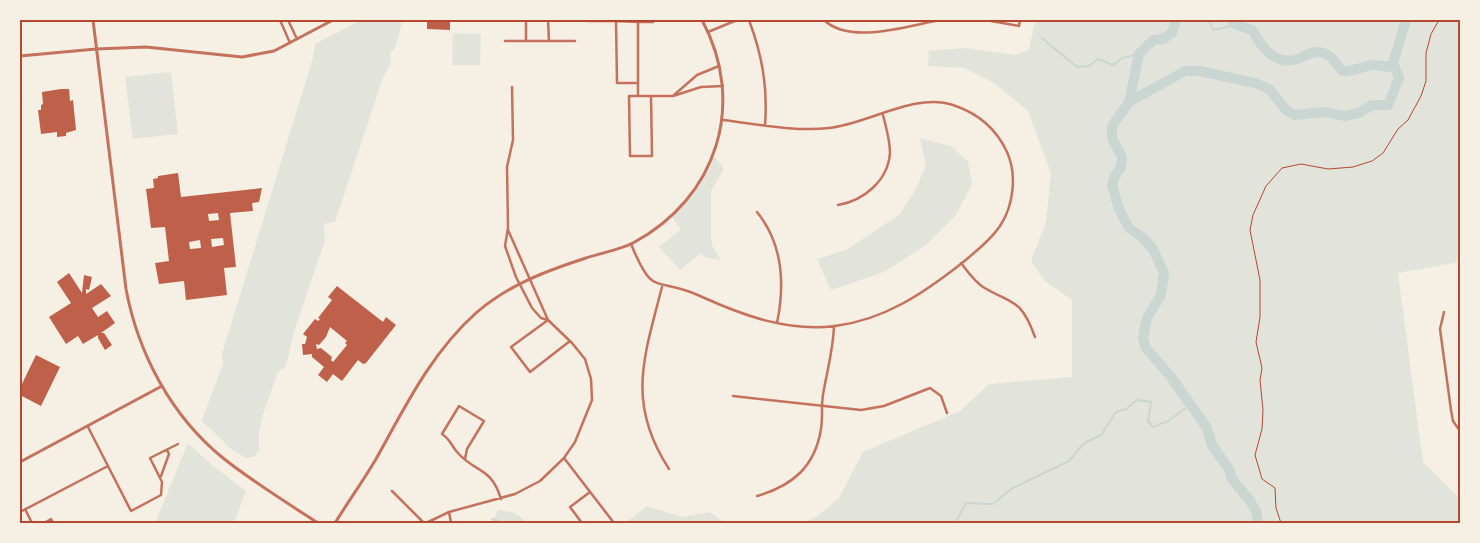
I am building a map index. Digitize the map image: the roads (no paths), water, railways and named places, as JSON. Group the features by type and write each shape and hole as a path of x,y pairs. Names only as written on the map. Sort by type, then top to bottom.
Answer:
{"street":[{"path":"93,20 126,289 140,341 162,386 188,423 222,457 318,523"},
{"path":"280,20 290,42"},
{"path":"288,20 297,39"},
{"path":"20,56 96,49 174,48 242,57 266,53 333,20"},
{"path":"526,20 526,41"},
{"path":"548,20 549,41"},
{"path":"335,523 441,348 476,313 519,282 631,244 655,230 687,200 704,175 713,156 723,120 723,86 720,66 702,20"},
{"path":"708,32 737,20"},
{"path":"749,20 763,64 766,87 764,125"},
{"path":"824,20 850,33 865,33 940,20"},
{"path":"985,20 1019,26 1020,20"},
{"path":"588,21 653,22"},
{"path":"616,21 617,83 638,83"},
{"path":"638,22 638,96"},
{"path":"505,41 575,41"},
{"path":"673,96 697,75 720,66"},
{"path":"651,96 652,156 630,156 629,96 651,96 673,96 701,88 723,86"},
{"path":"512,87 514,140 507,168 508,228 505,246 519,282 532,308 542,318 548,320"},
{"path":"631,244 648,279 662,287 686,290 747,316 777,323 834,326 867,318 906,303 933,286 980,248 1000,227 1005,218 1013,186 1010,160 1004,146 984,121 951,104 933,101 910,105 847,125 820,129 723,120"},
{"path":"838,205 853,202 865,194 873,188 883,174 890,154 883,115"},
{"path":"758,212 773,238 780,261 782,293 777,323"},
{"path":"392,491 425,523 449,512 502,499 540,481 564,458 575,442 587,417 593,390 590,371 585,360 570,341 548,320 508,228"},
{"path":"961,263 978,283 1017,304 1030,321 1035,337"},
{"path":"662,287 642,373 644,410 649,430 657,451 669,469"},
{"path":"1444,312 1440,329 1450,410 1453,421 1460,431"},
{"path":"548,320 511,347 530,372 570,341"},
{"path":"756,496 787,484 805,470 816,449 821,431 822,407 833,352 834,326"},
{"path":"20,462 162,386"},
{"path":"732,396 822,407 871,409 930,388 941,396 947,413"},
{"path":"465,459 467,448 484,421 459,406 442,434 465,459 490,476 502,499"},
{"path":"88,427 131,511 160,496 162,488 160,477 150,458 178,444"},
{"path":"160,477 169,454 167,450"},
{"path":"564,458 614,523"},
{"path":"20,512 108,466"},
{"path":"582,523 570,507 590,492"},
{"path":"25,509 32,523"},
{"path":"449,512 451,523"},
{"path":"44,523 51,520 53,523"}],"waterway":[{"path":"1176,20 1172,33 1163,39 1153,40 1139,54 1129,102 1112,126 1112,138 1122,157 1121,167 1112,185 1119,209 1129,228 1142,237 1153,249 1164,273 1161,295 1147,318 1143,338 1146,348 1171,377 1207,428 1212,445 1229,469 1232,479 1256,511 1258,523"},
{"path":"1209,20 1213,30 1237,25"},
{"path":"1232,20 1237,25 1252,30 1260,43 1277,58 1292,60 1319,52 1328,55 1342,71 1373,65 1387,67 1393,63 1406,20"},
{"path":"1042,38 1077,67 1089,66 1098,59 1113,65 1122,58 1139,54"},
{"path":"1129,102 1185,71 1200,71 1255,83 1269,89 1286,110 1295,115 1323,112 1345,116 1359,113 1372,105 1388,105 1399,78 1393,63"},
{"path":"955,523 966,503 993,504 1011,489 1069,461 1084,443 1101,435 1116,412 1126,409 1137,400 1151,402 1148,421 1153,427 1168,421 1190,405"},
{"path":"492,519 501,523"}]}
